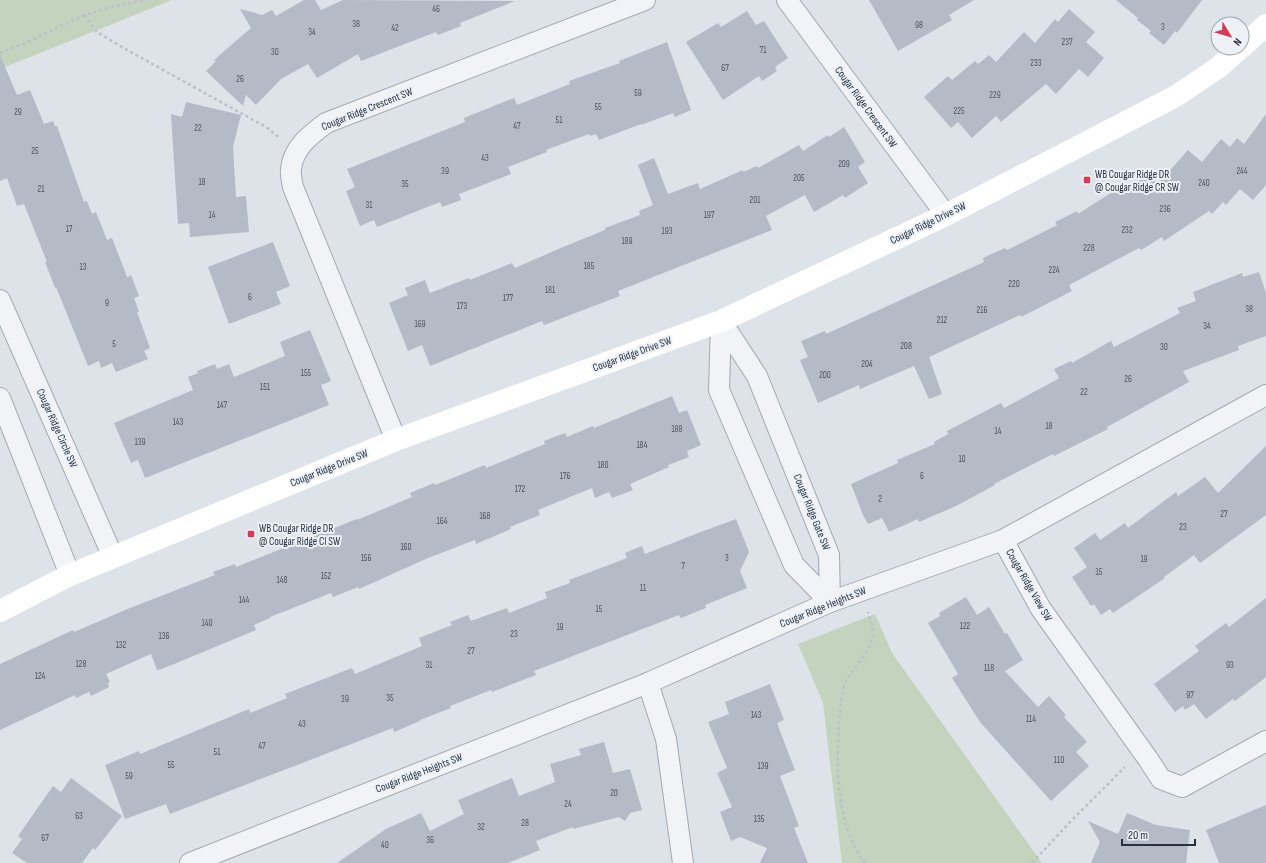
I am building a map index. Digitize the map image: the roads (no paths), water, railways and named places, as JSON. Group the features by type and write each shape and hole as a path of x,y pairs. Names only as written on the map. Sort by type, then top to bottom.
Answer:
{"street":[{"name":"Cougar Ridge Crescent SW","path":"396,440 292,187 290,169 296,151 310,134 326,124 646,0"},
{"name":"Cougar Ridge Crescent SW","path":"787,0 946,215"},
{"name":"Cougar Ridge Drive SW","path":"1250,39 1266,25"},
{"name":"Cougar Ridge Drive SW","path":"0,611 70,575 113,556 396,440 721,321 946,215 1176,96 1219,67 1231,56"},
{"name":"Cougar Ridge Circle SW","path":"0,300 113,556"},
{"path":"721,321 719,390 794,565 830,602"},
{"name":"Cougar Ridge Gate SW","path":"721,321 757,376 829,555 830,602"},
{"name":"Cougar Ridge View SW","path":"1266,395 1003,540 1041,609 1161,779 1182,787 1266,741"},
{"path":"0,398 70,575"},
{"name":"Cougar Ridge Heights SW","path":"190,863 648,683 830,602 1003,540"},
{"path":"648,683 666,739 683,863"}],"place":[{"name":"WB Cougar Ridge DR @ Cougar Ridge CR SW","path":"1087,180"},
{"name":"WB Cougar Ridge DR @ Cougar Ridge CI SW","path":"251,534"}]}
